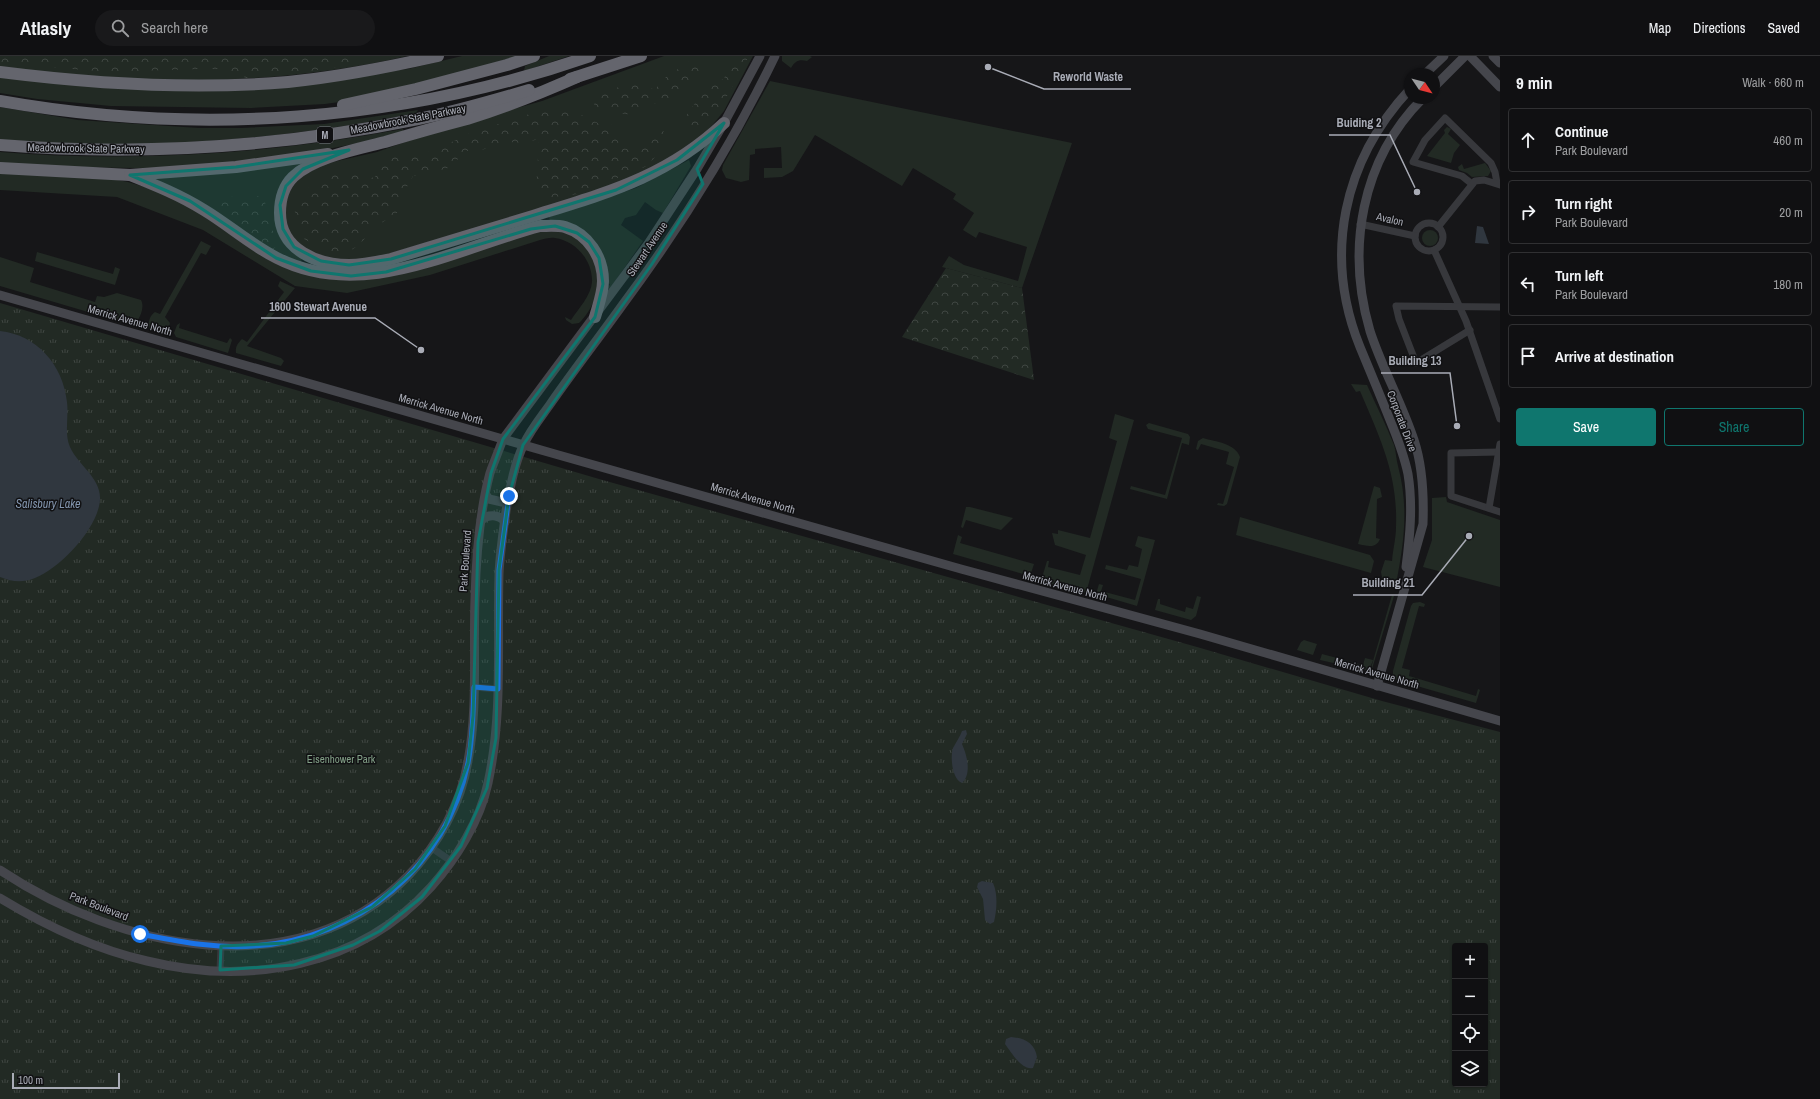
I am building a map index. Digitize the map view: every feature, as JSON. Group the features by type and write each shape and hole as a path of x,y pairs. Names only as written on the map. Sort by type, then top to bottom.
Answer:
{"highway":[{"path":"0,72 56,78 176,86 234,85 289,82 338,76 438,56"},
{"path":"308,116 345,104 394,95 534,56"},
{"name":"Meadowbrook State Parkway","path":"0,101 74,112 147,118 234,120 308,116 355,111 428,100 505,82 590,56"},
{"name":"Meadowbrook State Parkway","path":"0,145 100,150 181,149 296,139 418,119 466,108 577,77 641,56"},
{"path":"0,168 130,175 236,167 349,150 469,118 529,99 577,77"},
{"path":"349,150 303,169 292,178 282,195 280,205 280,217 287,238 304,254 321,261 349,265 366,264 391,259 616,190 654,173 677,160 704,142 724,123"},
{"path":"130,175 190,201 276,258 311,271 335,275 366,275 386,272 416,265 540,226 565,228 578,233 589,242 599,258 603,280 595,317"}],"main road":[{"name":"Stewart Avenue","path":"503,439 648,244 697,169 760,56"},
{"name":"Stewart Avenue","path":"523,445 582,359 652,264 745,116 775,56"},
{"path":"1431,68 1444,56"},
{"path":"1440,81 1466,56"},
{"path":"1470,56 1500,87"},
{"path":"1493,56 1500,63"},
{"name":"Corporate Drive","path":"1404,95 1394,106 1382,124 1360,162 1344,220 1342,261 1345,292 1353,327 1399,442 1408,474 1411,518 1404,592"},
{"name":"Corporate Drive","path":"1378,686 1423,524 1424,503 1421,469 1414,439 1379,353 1362,298 1359,262 1360,224 1364,204 1381,157 1406,116 1417,104"},
{"path":"697,169 710,173"},
{"path":"697,169 703,184"},
{"path":"648,244 652,264"},
{"path":"613,292 633,291"},
{"name":"Merrick Avenue North","path":"0,295 523,445 1500,721"},
{"path":"1369,368 1376,363 1379,353"},
{"name":"Park Boulevard","path":"0,870 37,893 103,922 140,934 186,943 221,946 253,946 286,943 313,936 346,922 372,907 396,888 415,870 432,848 445,826 457,801 468,763 474,687 475,598 481,520 490,472 503,439"},
{"path":"0,898 43,923 109,950 146,961 184,969 269,969 294,965 322,958 353,946 380,931 402,915 422,897 452,861 472,827 487,788 496,738 499,570 509,496 523,445"},
{"path":"486,495 489,499 502,502 509,496"},
{"path":"481,520 488,516 493,516 500,517 505,522"}],"street":[{"path":"1438,227 1472,184 1481,180 1498,184 1491,163 1445,118 1425,140 1413,162 1462,176 1472,184"},
{"name":"Avalon","path":"1360,224 1415,236"},
{"path":"1430,224 1438,227 1442,238 1439,246 1434,250 1427,251 1421,249 1417,245 1415,236 1419,228 1430,224"},
{"path":"1434,250 1470,330 1500,419"},
{"path":"1470,330 1416,363 1398,319 1396,306 1500,307"},
{"path":"1489,508 1500,444"},
{"path":"1498,452 1451,453 1452,496 1500,512"},
{"path":"474,687 498,689"},
{"path":"432,848 452,861"},
{"path":"220,970 221,946"}],"highlighted area":[{"path":"724,123 697,169 703,184 652,264 523,445 509,496 499,570 496,738 487,788 461,846 422,897 380,931 353,945 294,965 220,970 221,946 286,943 313,936 372,907 415,869 445,826 468,763 473,716 478,542 491,473 503,439 595,317 603,284 599,258 589,242 577,233 555,226 531,229 386,272 351,276 311,271 276,258 190,201 130,175 236,167 349,150 303,169 286,186 280,205 283,229 294,247 321,261 349,265 391,259 616,190 677,160"}],"green space":[{"path":"0,56 407,56 365,65 300,74 234,80 148,80 78,76 0,68"},
{"path":"0,56 175,56 179,60 183,56 349,56 352,60 350,65 304,72 246,78 226,69 109,72 0,63"},
{"path":"462,56 519,56 375,97 325,104 251,108 111,106 37,99 0,93 0,77 192,91 408,69"},
{"path":"549,56 569,56 524,71 525,66"},
{"path":"664,56 753,56 724,111 702,138 666,164 603,190 371,259 338,261 318,256 301,246 288,230 284,212 288,194 299,178 324,164 377,152 439,130 542,101"},
{"path":"731,56 749,56 714,120 706,126 685,129 679,126 704,92 717,82 724,79"},
{"path":"782,56 812,57 807,61 798,61 791,68 782,61"},
{"path":"690,61 700,67 700,73 692,86 684,92 674,93 667,101 652,104 636,115 605,112 594,107 595,95 618,87 631,84 642,84 654,90 666,77"},
{"path":"770,81 1072,143 1022,288 942,267 949,256 964,265 1018,281 1027,247 979,232 976,238 963,230 974,213 953,199 956,194 913,168 902,186 815,135 793,171 782,177 764,178 764,168 782,168 781,147 755,149 755,154 750,155 749,180 741,182 726,178 722,170 723,165"},
{"path":"0,107 78,120 199,128 241,128 324,124 418,110 416,113 339,127 301,132 184,143 106,145 0,140"},
{"path":"567,108 598,123 612,125 620,147 634,151 663,131 671,139 647,166 578,194 546,198 536,191 539,139 523,143 509,142 481,150 467,151 448,168 424,175 413,176 403,194 397,213 375,227 359,245 339,258 304,239 293,206 305,190 340,170 374,178 389,158 434,151 470,133 539,111"},
{"path":"1447,127 1451,129 1448,134 1460,145 1454,153 1451,163 1427,156 1445,133 1444,130"},
{"path":"403,129 404,133 349,145 294,155 210,165 159,168 114,168 0,163 0,152 101,157 202,154 303,145"},
{"path":"689,160 691,166 663,213 645,202 636,215 625,218 621,225 643,241 609,290 608,288 610,284 607,283 602,252 550,221 549,217 636,188"},
{"path":"304,162 275,214 302,259 300,264 278,254 152,179"},
{"path":"1485,163 1491,171 1488,176 1472,177 1459,170 1458,167 1462,164 1464,169"},
{"path":"0,172 98,176 128,182 158,191 183,203 266,256 334,279 358,280 383,277 539,231 562,231 575,236 590,250 598,270 598,289 594,302 587,314 579,323 572,324 566,320 565,317 571,320 587,297 591,287 592,274 590,267 582,253 570,243 553,238 540,240 430,275 347,293 295,286 203,230 117,197 0,190"},
{"path":"220,196 234,197 244,200 258,196 265,202 271,227 279,244 272,250 231,222 224,215 215,200"},
{"path":"1430,230 1436,232 1438,238 1436,244 1430,246 1424,244 1422,238 1424,232"},
{"path":"201,241 211,246 206,255 201,253 165,317 170,323 168,331 162,333 149,330 151,316 155,312 160,314"},
{"path":"37,252 113,274 115,267 120,269 115,285 35,261"},
{"path":"0,257 34,268 30,282 95,302 97,296 104,297 117,293 141,300 141,314 132,325 0,286"},
{"path":"946,268 1022,288 1034,380 902,337"},
{"path":"280,281 295,288 247,346 281,358 284,361 281,366 236,353 239,342 242,339 247,342 284,292 278,286"},
{"name":"Eisenhower Park","path":"0,303 599,479 1197,647 1382,701 1500,732 1500,1099 0,1099"},
{"path":"180,323 179,328 227,343 230,338 232,340 228,353 176,337 174,333 177,325"},
{"path":"1351,384 1367,385 1395,447 1401,481 1404,511 1403,539 1396,584 1387,584 1383,582 1381,572 1385,560 1392,561 1396,535 1396,508 1391,473 1381,441 1360,391 1356,392"},
{"path":"1115,414 1134,420 1086,593 1041,581 1047,561 1049,561 1048,567 1080,575 1086,555 1055,545 1052,533 1058,534 1058,530 1090,538 1117,441 1109,438"},
{"path":"1149,423 1188,434 1190,437 1189,445 1182,443 1167,499 1130,489 1131,486 1165,495 1182,438 1148,429 1146,425"},
{"path":"1203,438 1230,446 1238,452 1240,457 1227,504 1224,506 1217,505 1218,503 1223,504 1234,467 1226,464 1229,452 1201,444 1198,450 1196,449 1198,441"},
{"path":"1374,486 1380,488 1382,497 1377,499 1376,538 1380,539 1374,546 1368,546 1358,544"},
{"path":"1446,497 1447,502 1500,520 1500,587 1423,567 1432,540 1432,498"},
{"path":"966,507 1013,518 1001,530 966,520 963,528 961,527"},
{"path":"1240,517 1370,555 1374,561 1371,573 1236,535"},
{"path":"958,535 962,537 960,543 1034,564 1030,576 953,554"},
{"path":"1138,536 1155,540 1137,606 1096,594 1099,584 1103,585 1101,591 1135,600 1141,579 1105,569 1106,565 1127,570 1129,565 1138,567 1142,549 1135,546"},
{"path":"1392,595 1394,596 1372,669 1369,671 1320,660 1322,654 1363,665 1365,658 1373,660 1371,668"},
{"path":"1197,596 1201,597 1196,616 1191,620 1155,610 1158,599 1160,599 1160,604 1185,612 1186,607 1193,609"},
{"path":"1420,602 1425,604 1424,607 1419,606 1402,668 1410,670 1409,676 1476,696 1478,689 1480,690 1476,703 1396,680 1393,676 1393,671 1411,606 1413,603"},
{"path":"1304,640 1317,644 1313,655 1297,650 1301,642"}],"water":[{"path":"1477,226 1483,227 1489,244 1475,243"},
{"name":"Salisbury Lake","path":"0,331 26,339 36,345 54,364 60,376 67,402 68,442 74,454 97,485 100,499 98,510 93,522 86,534 67,556 45,573 31,580 22,581 13,581 0,577"},
{"path":"966,730 967,734 962,744 966,753 968,770 962,783 954,773 952,752 962,731"},
{"path":"982,881 993,883 996,892 995,917 994,922 990,924 985,920 983,899 977,887 978,883"},
{"path":"1011,1037 1024,1040 1034,1048 1037,1057 1033,1068 1025,1067 1021,1064 1005,1044 1006,1039"}],"place":[{"name":"Reworld Waste","path":"988,67"},
{"name":"Buiding 2","path":"1417,192"},
{"name":"1600 Stewart Avenue","path":"421,350"},
{"name":"Building 13","path":"1457,426"},
{"name":"Building 21","path":"1469,536"}],"route":[{"path":"140,934 186,943 218,946 253,946 286,943 313,936 346,922 372,907 396,888 415,870 432,848 457,801 468,763 473,716 474,687 498,689 499,570 509,496"}]}
